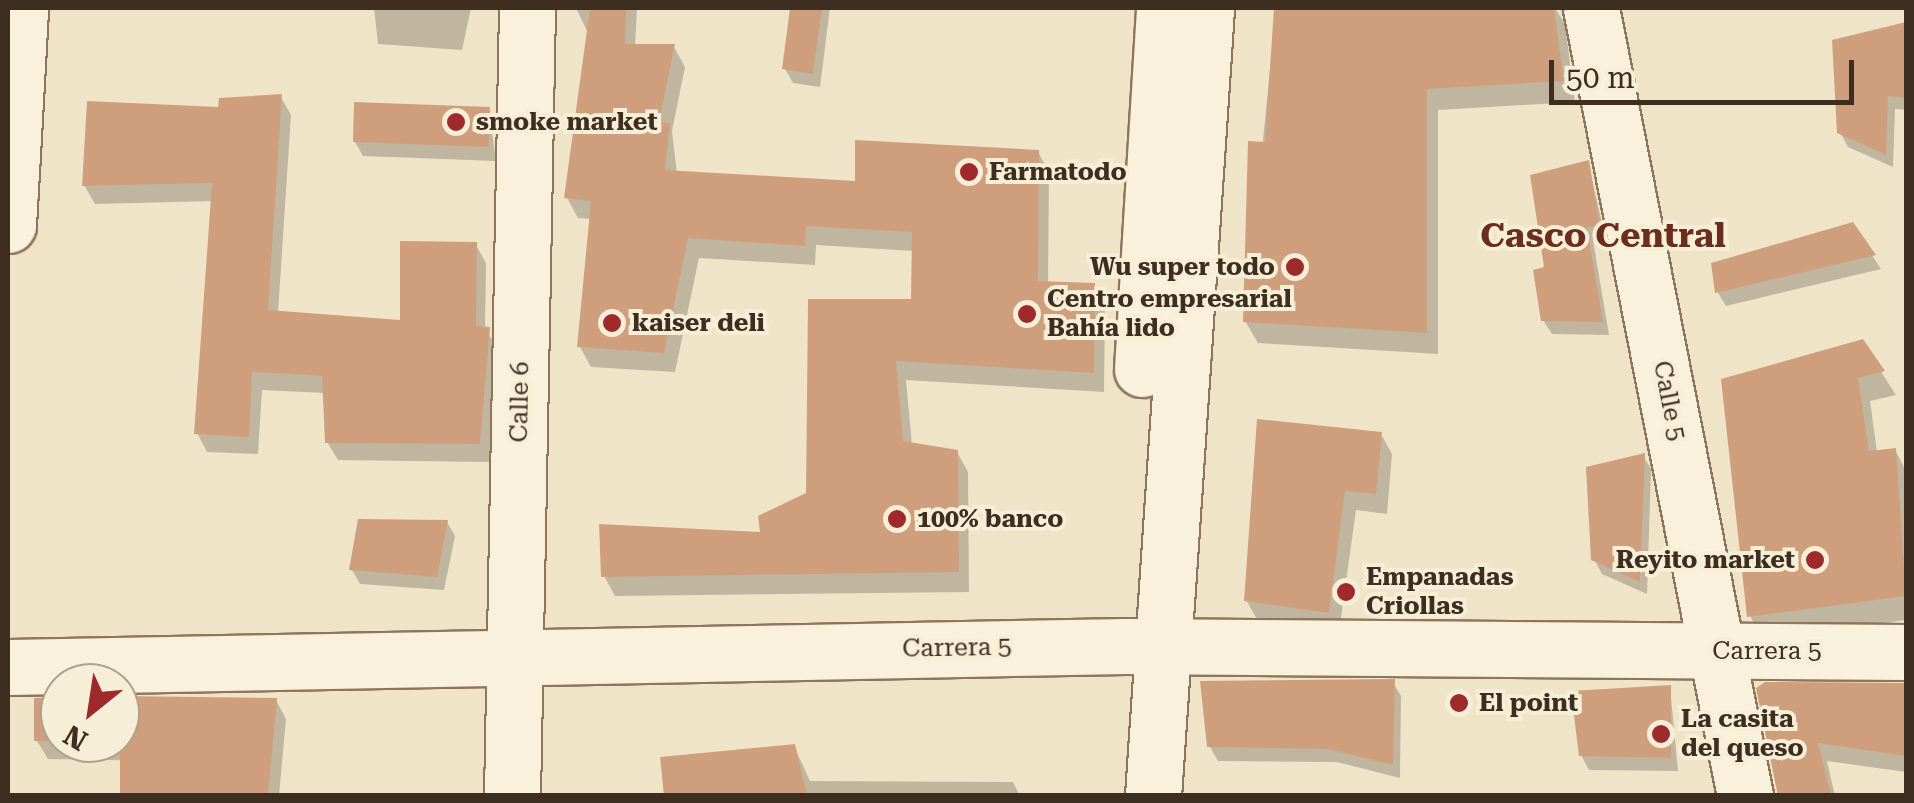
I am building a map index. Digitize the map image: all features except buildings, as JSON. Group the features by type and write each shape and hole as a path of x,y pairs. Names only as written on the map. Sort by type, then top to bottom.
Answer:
{"street":[{"path":"8,225 20,8"},
{"name":"Calle 6","path":"512,796 527,8"},
{"path":"1153,796 1142,647 1164,8"},
{"path":"1114,796 1142,647 1206,8"},
{"name":"Calle 5","path":"1591,8 1745,796"},
{"name":"Carrera 5","path":"8,667 516,654 1142,647 1906,652"}],"place":[{"name":"smoke market","path":"456,122"},
{"name":"Farmatodo","path":"969,172"},
{"name":"Wu super todo","path":"1295,267"},
{"name":"Centro empresarial Bahía lido","path":"1027,314"},
{"name":"kaiser deli","path":"612,323"},
{"name":"100% banco","path":"897,519"},
{"name":"Reyito market","path":"1815,560"},
{"name":"Empanadas Criollas","path":"1346,592"},
{"name":"El point","path":"1459,703"},
{"name":"La casita del queso","path":"1661,734"}],"district":[{"name":"Casco Central","path":"1603,236"}]}
